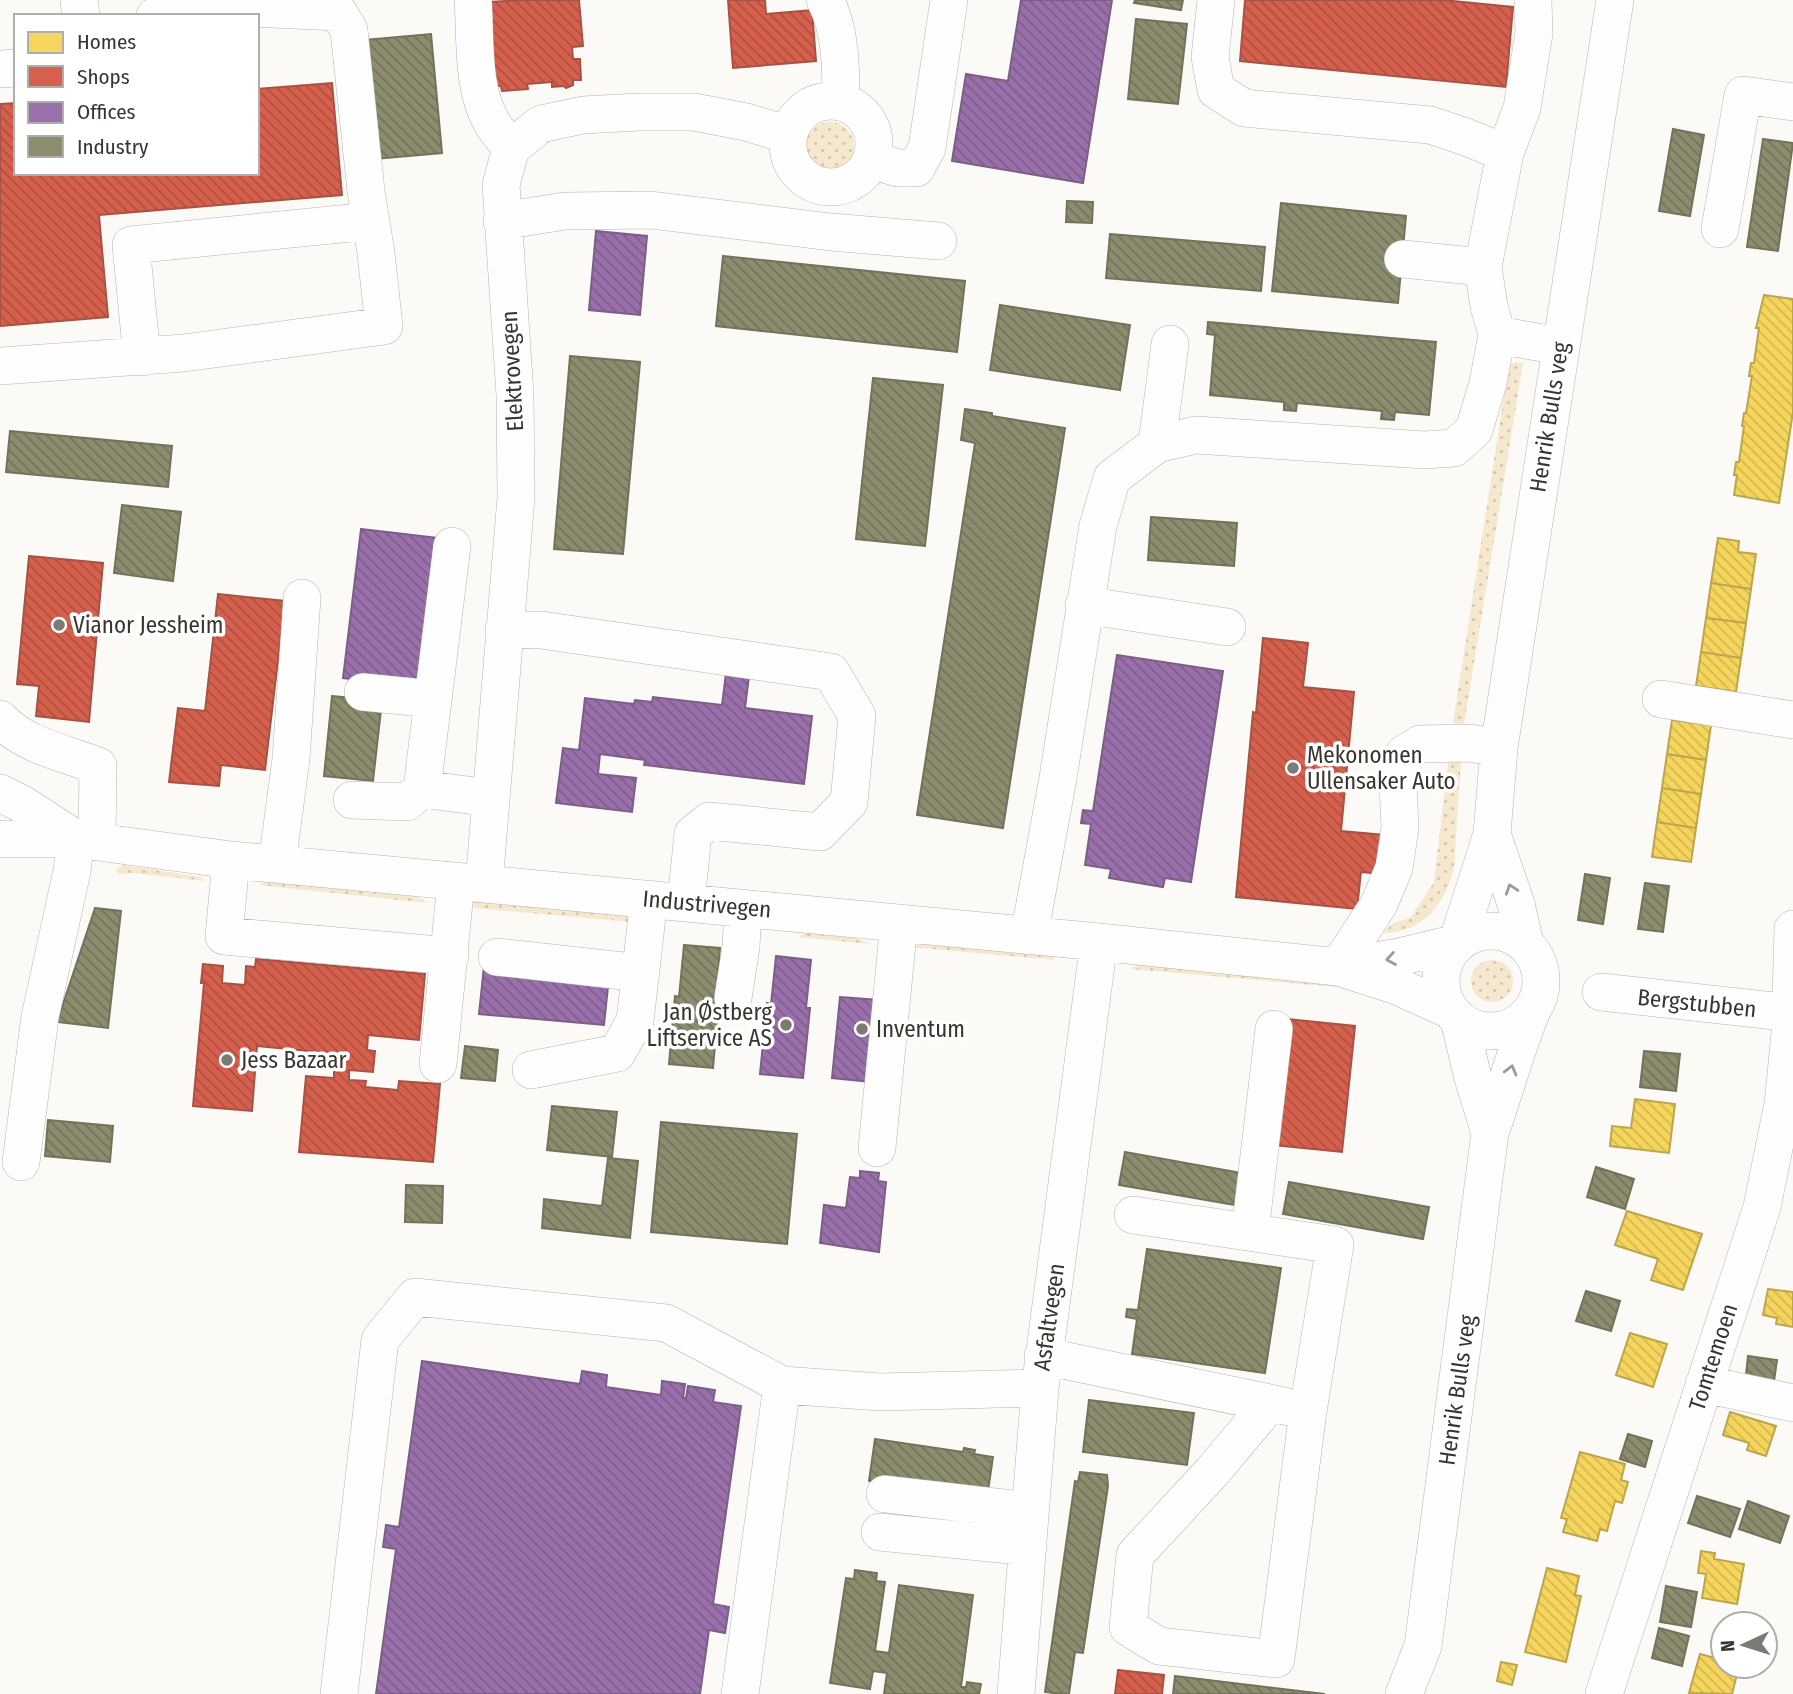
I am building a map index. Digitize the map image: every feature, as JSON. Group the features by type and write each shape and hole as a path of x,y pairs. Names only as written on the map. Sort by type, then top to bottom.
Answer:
{"street":[{"path":"473,0 478,81 483,101 493,125 511,148 541,124 583,115 639,112 694,112 746,122 789,135"},
{"path":"825,0 831,11 837,40 841,102"},
{"path":"872,160 898,168 916,168 927,148 949,0"},
{"path":"1216,0 1210,57 1216,90 1244,108 1430,125 1505,153"},
{"path":"1029,936 1058,778 1083,605 1098,526 1112,478 1157,444 1196,435 1425,450 1454,447 1474,430 1488,383 1496,335 1483,267 1505,153 1522,108 1534,33 1533,0"},
{"name":"Henrik Bulls veg","path":"1490,1133 1454,1015 1441,991 1441,978 1444,962 1457,943 1492,834 1499,748 1615,0"},
{"path":"0,366 142,357 384,326 349,30 338,12 250,8 179,14"},
{"path":"1720,229 1743,95 1793,102"},
{"path":"841,102 855,108 869,124 874,145 872,160 864,172 853,181 826,187 812,183 793,163 789,135 794,122 815,104 841,102"},
{"name":"Elektrovegen","path":"438,1064 450,956 490,798 516,498 515,395 501,185 511,148"},
{"path":"833,232 836,186"},
{"path":"502,221 565,211 651,210 938,242"},
{"path":"142,357 131,245 371,221"},
{"path":"1403,259 1483,267"},
{"path":"1496,335 1560,346"},
{"path":"1157,444 1170,344"},
{"path":"352,800 407,802 422,789 452,546"},
{"path":"277,864 290,759 302,598"},
{"path":"1083,605 1227,627"},
{"path":"504,629 541,630 831,672 857,716 849,802 820,832 709,821 693,834 686,902"},
{"path":"363,692 433,699"},
{"path":"1661,699 1793,720"},
{"path":"0,719 13,733 99,766 87,841 72,872 40,1017 21,1162"},
{"path":"1338,967 1379,904 1394,868 1400,828 1398,784 1404,754 1420,744 1470,743 1499,748"},
{"path":"422,789 490,798"},
{"name":"Industrivegen","path":"0,793 87,841"},
{"name":"Henrik Bulls veg","path":"1404,1694 1423,1646 1490,1133 1510,1077 1518,1042 1538,999 1541,976 1532,952 1525,944 1516,904 1492,834"},
{"name":"Industrivegen","path":"0,839 87,841 231,860 1338,967 1397,986 1454,1015"},
{"path":"231,860 224,936 450,956"},
{"path":"531,1070 617,1053 635,1021 649,899"},
{"path":"733,998 741,947 743,908"},
{"path":"877,1148 899,923"},
{"name":"Tomtemoen","path":"1604,1694 1762,1207 1783,1104 1792,1012 1793,929"},
{"path":"1457,943 1467,936 1487,930 1507,933 1525,944"},
{"name":"Asfaltvegen","path":"1016,1694 1042,1372 1099,942"},
{"name":"Industrivegen","path":"1338,967 1399,957 1457,943"},
{"path":"497,957 641,973"},
{"name":"Bergstubben","path":"1601,992 1792,1012"},
{"path":"1454,1015 1477,1029 1496,1031 1517,1024 1533,1007"},
{"path":"1250,1232 1274,1029"},
{"path":"1133,1216 1335,1245 1308,1411 1276,1659 1159,1646 1128,1628 1135,1555 1212,1472 1270,1403"},
{"path":"339,1694 380,1340 415,1297 666,1323 782,1385 880,1392 1042,1372 1270,1403 1308,1411"},
{"path":"1704,1384 1793,1403"},
{"path":"740,1694 782,1385"},
{"path":"885,1494 1029,1529"},
{"path":"880,1532 1029,1529"},
{"name":"Henrik Bulls veg","path":"1423,1646 1432,1694"}],"shaded area":[{"path":"830,122 847,129 854,146 847,163 830,170 813,163 806,146 813,129"},
{"path":"1523,363 1464,724 1453,723 1509,364"},
{"path":"1452,759 1461,759 1454,868 1450,881 1438,905 1421,922 1410,928 1383,933 1393,923 1410,918 1434,882 1448,763"},
{"path":"123,865 201,877 204,881 133,873 119,874 116,870"},
{"path":"267,881 417,897 428,903 259,885"},
{"path":"474,902 629,915 632,922 474,908"},
{"path":"810,931 854,937 870,944 798,937"},
{"path":"915,941 1053,955 1055,960 911,947"},
{"path":"1492,960 1507,966 1513,981 1507,996 1492,1002 1477,996 1471,981 1477,966"},
{"path":"1139,963 1347,982 1359,989 1131,969"}],"building: Homes":[{"path":"1764,295 1793,299 1793,412 1779,503 1734,495 1737,475 1734,475 1736,462 1739,462 1742,426 1752,376 1749,376 1751,363 1754,363 1759,328 1756,328"},
{"path":"1718,538 1739,541 1738,552 1756,554 1751,589 1711,583"},
{"path":"1711,583 1751,589 1746,623 1706,618"},
{"path":"1706,618 1746,623 1741,658 1701,652"},
{"path":"1701,652 1741,658 1736,692 1696,686"},
{"path":"1672,720 1711,725 1706,760 1667,754"},
{"path":"1667,754 1706,760 1701,794 1662,788"},
{"path":"1662,788 1701,794 1696,828 1657,822"},
{"path":"1657,822 1696,828 1691,862 1652,857"},
{"path":"1635,1099 1675,1104 1669,1153 1610,1146 1612,1126 1631,1128"},
{"path":"1627,1211 1702,1234 1683,1290 1651,1280 1658,1259 1615,1245"},
{"path":"1768,1289 1793,1292 1793,1327 1776,1324 1777,1318 1763,1315"},
{"path":"1630,1333 1667,1344 1653,1387 1616,1375"},
{"path":"1730,1412 1776,1426 1766,1456 1747,1450 1749,1443 1723,1435"},
{"path":"1580,1452 1625,1464 1621,1480 1628,1482 1622,1503 1615,1501 1607,1531 1600,1529 1597,1541 1563,1532 1567,1519 1561,1518"},
{"path":"1701,1551 1715,1553 1714,1559 1744,1564 1737,1604 1702,1598 1706,1574 1698,1573"},
{"path":"1547,1568 1579,1576 1575,1595 1581,1596 1566,1662 1525,1652"},
{"path":"1700,1654 1709,1656 1709,1680 1736,1680 1732,1694 1689,1693"},
{"path":"1501,1662 1517,1665 1512,1685 1497,1681"}],"building: Shops":[{"path":"579,0 583,46 572,47 573,59 580,59 581,80 573,80 573,85 566,88 552,87 552,82 527,84 528,89 502,91 501,86 495,86 489,2"},
{"path":"728,0 765,0 766,14 812,10 816,61 733,68"},
{"path":"1245,0 1443,0 1513,7 1506,87 1240,61"},
{"path":"332,83 342,195 99,215 108,317 0,326 0,104 14,103 14,175 259,175 259,89"},
{"path":"29,556 103,563 89,722 36,716 39,686 17,684"},
{"path":"218,594 285,601 265,770 221,765 219,786 169,782 178,708 205,711"},
{"path":"1263,638 1308,643 1303,687 1354,692 1341,831 1385,835 1381,874 1361,872 1357,909 1236,897 1253,712 1256,713"},
{"name":"Jess Bazaar","path":"256,959 425,974 419,1040 368,1035 367,1050 375,1051 373,1072 349,1070 349,1080 366,1081 365,1087 398,1090 399,1081 440,1084 433,1162 299,1152 306,1076 334,1078 334,1069 318,1068 319,1052 257,1046 252,1111 193,1106 204,983 201,983 203,964 223,966 222,983 245,985 246,966 255,967"},
{"path":"1287,1019 1355,1026 1342,1152 1274,1145"},
{"path":"1118,1670 1164,1675 1162,1694 1115,1694"}],"building: Offices":[{"path":"1021,0 1112,0 1083,183 952,161 966,74 1008,81"},
{"path":"596,231 647,236 640,315 589,310"},
{"path":"361,529 437,538 419,687 343,678"},
{"path":"1117,655 1223,671 1191,882 1165,878 1163,887 1109,878 1111,869 1085,865 1091,824 1081,823 1083,810 1093,811"},
{"path":"726,673 749,676 745,708 812,716 804,784 644,765 645,760 600,754 598,774 636,778 632,812 556,803 563,748 579,750 585,698 634,704 635,700 652,702 653,697 722,705"},
{"path":"776,956 811,960 806,1008 810,1008 803,1078 760,1074 767,1003 771,1004"},
{"path":"484,966 609,977 604,1025 479,1014"},
{"path":"840,997 879,1000 871,1082 832,1078"},
{"path":"860,1171 879,1173 878,1181 886,1182 879,1252 820,1243 824,1205 846,1208 850,1177 860,1178"},
{"path":"422,1361 580,1384 582,1371 607,1375 606,1387 661,1395 662,1381 685,1384 683,1398 686,1398 688,1386 715,1390 713,1402 741,1406 713,1604 729,1607 725,1633 709,1630 700,1694 376,1694 396,1549 383,1547 386,1525 399,1527"}],"building: Industry":[{"path":"1135,0 1183,0 1181,10 1134,3"},
{"path":"1136,19 1187,24 1178,104 1128,99"},
{"path":"431,34 442,153 375,159 365,40"},
{"path":"1673,129 1704,135 1690,216 1659,211"},
{"path":"1763,139 1793,143 1778,251 1747,247"},
{"path":"1067,201 1093,202 1092,223 1066,222"},
{"path":"1281,203 1406,216 1398,303 1272,291"},
{"path":"1110,234 1265,247 1261,291 1106,278"},
{"path":"723,256 965,281 957,352 716,326"},
{"path":"1000,305 1130,325 1120,390 990,370"},
{"path":"1208,322 1436,342 1429,415 1395,412 1394,420 1381,419 1382,411 1297,403 1296,411 1284,410 1284,402 1210,395 1215,335 1207,334"},
{"path":"570,356 640,362 623,554 554,549"},
{"path":"873,378 943,385 925,546 856,539"},
{"path":"965,409 1065,428 1003,828 917,815 975,443 961,440"},
{"path":"10,431 172,446 168,487 6,472"},
{"path":"122,505 181,512 173,581 114,573"},
{"path":"1151,517 1237,523 1234,566 1148,560"},
{"path":"332,696 382,701 373,781 324,776"},
{"path":"1585,874 1610,878 1603,924 1578,920"},
{"path":"1645,883 1669,886 1663,932 1638,929"},
{"path":"95,908 121,911 108,1028 57,1022"},
{"path":"684,945 720,948 713,1068 669,1064 675,996 679,997"},
{"path":"465,1046 498,1050 495,1081 461,1078"},
{"path":"1644,1051 1680,1054 1676,1091 1640,1087"},
{"path":"552,1106 617,1112 612,1157 547,1150"},
{"path":"48,1120 113,1126 110,1162 45,1156"},
{"path":"661,1122 797,1134 787,1244 651,1232"},
{"path":"1125,1152 1247,1174 1241,1206 1119,1185"},
{"path":"608,1158 638,1161 630,1238 542,1228 544,1199 602,1206"},
{"path":"1596,1167 1634,1179 1625,1209 1587,1197"},
{"path":"1289,1182 1429,1207 1423,1239 1283,1214"},
{"path":"406,1185 443,1186 442,1223 405,1222"},
{"path":"1147,1249 1281,1268 1265,1373 1132,1354 1137,1319 1126,1317 1127,1309 1138,1310"},
{"path":"1586,1291 1620,1301 1611,1331 1576,1321"},
{"path":"1748,1356 1777,1360 1773,1388 1745,1384"},
{"path":"1089,1400 1194,1413 1187,1465 1083,1452"},
{"path":"1628,1434 1652,1441 1645,1467 1620,1459"},
{"path":"875,1439 963,1452 964,1448 975,1450 974,1454 993,1457 987,1498 869,1481"},
{"path":"1080,1472 1107,1475 1108,1486 1083,1653 1075,1652 1069,1694 1045,1692 1075,1481 1078,1482"},
{"path":"1697,1496 1740,1509 1730,1537 1688,1523"},
{"path":"1748,1501 1789,1516 1780,1543 1739,1529"},
{"path":"855,1570 877,1573 876,1581 885,1582 875,1651 889,1653 899,1585 973,1595 961,1687 966,1687 967,1682 981,1684 979,1694 884,1694 887,1673 873,1671 870,1689 830,1683 846,1578 854,1579"},
{"path":"1666,1586 1697,1592 1691,1627 1660,1622"},
{"path":"1659,1628 1689,1636 1682,1666 1652,1658"},
{"path":"1175,1676 1325,1694 1173,1694"}],"place":[{"name":"Vianor Jessheim","path":"59,625"},
{"name":"Mekonomen Ullensaker Auto","path":"1293,768"},
{"name":"Jan Østberg Liftservice AS","path":"786,1025"},
{"name":"Inventum","path":"862,1029"},
{"name":"Jess Bazaar","path":"227,1060"}]}
